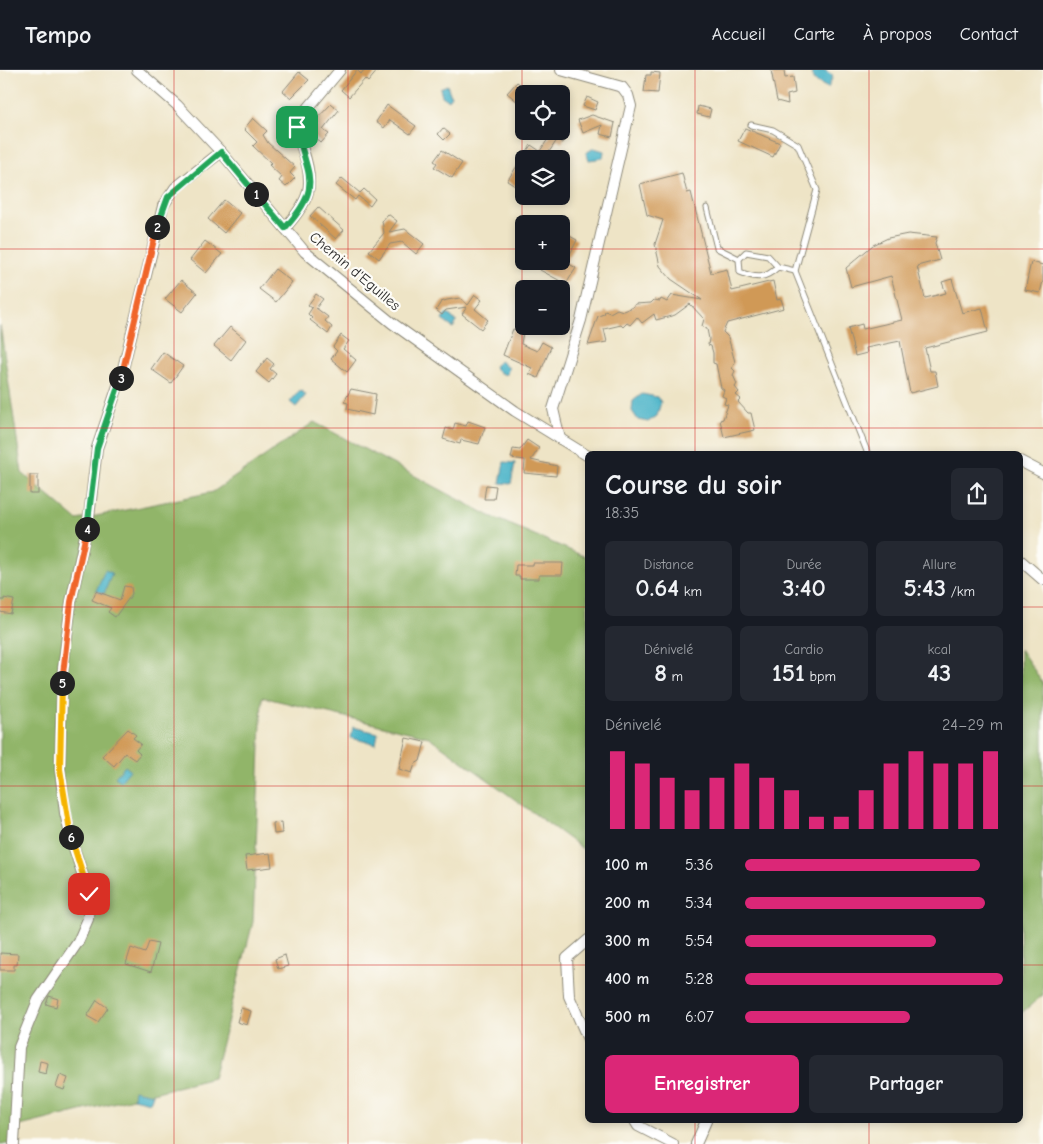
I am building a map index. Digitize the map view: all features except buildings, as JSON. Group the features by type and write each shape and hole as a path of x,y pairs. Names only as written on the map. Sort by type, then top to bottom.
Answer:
{"street":[{"name":"Chemin d'Eguilles","path":"137,70 177,105 221,152 305,252 392,323 515,411 585,454"},
{"path":"285,228 299,212 308,196 311,184 308,166 299,138 297,127 299,119 340,70"},
{"path":"560,439 553,409 581,320 631,106 628,95 622,87 561,70"},
{"path":"14,1144 19,1047 38,1000 78,942 88,918 90,907 87,883 72,842 65,814 59,739 62,678 71,602 89,517 97,448 121,377 163,206 176,188 221,152"},
{"path":"1023,463 1043,473"},
{"path":"1023,563 1043,580"},
{"path":"585,943 567,958 569,996 585,1032"},
{"path":"636,1123 638,1126 673,1144"},
{"path":"696,1144 705,1123"}],"lane":[{"path":"751,125 773,130 798,144 817,190 795,271 867,451"},
{"path":"707,208 717,248 739,259"},
{"path":"778,266 767,276 754,278 740,272 739,259 746,252 768,256 778,266 795,271"}],"green space":[{"path":"0,325 22,473 77,520 213,492 314,422 488,515 585,557 585,851 429,737 262,697 253,922 213,1078 20,1126 17,1144 0,1144"},
{"path":"1023,653 1043,683 1043,995 1023,1012"}],"water":[{"path":"812,70 825,70 833,76 828,88 813,80"},
{"path":"447,85 451,96 448,100 442,96 440,88"},
{"path":"594,148 604,151 603,158 589,160 586,153"},
{"path":"447,313 457,322 453,328 442,320"},
{"path":"500,361 509,368 506,375 498,372 494,366"},
{"path":"300,390 306,395 296,407 290,402"},
{"path":"642,394 657,397 661,402 657,416 648,422 638,420 632,411 633,401"},
{"path":"504,462 515,463 511,484 500,483"},
{"path":"105,570 112,573 104,594 96,591"},
{"path":"353,727 378,733 376,744 351,738"},
{"path":"125,766 130,770 121,781 115,777"},
{"path":"134,1090 153,1094 150,1102 133,1098"}],"route":[{"path":"89,894 65,814 59,739 62,678 71,602 89,517 97,448 121,377 136,308 150,264 159,217 168,197 176,188 221,152 285,228 299,212 308,196 311,184 297,127"}]}
